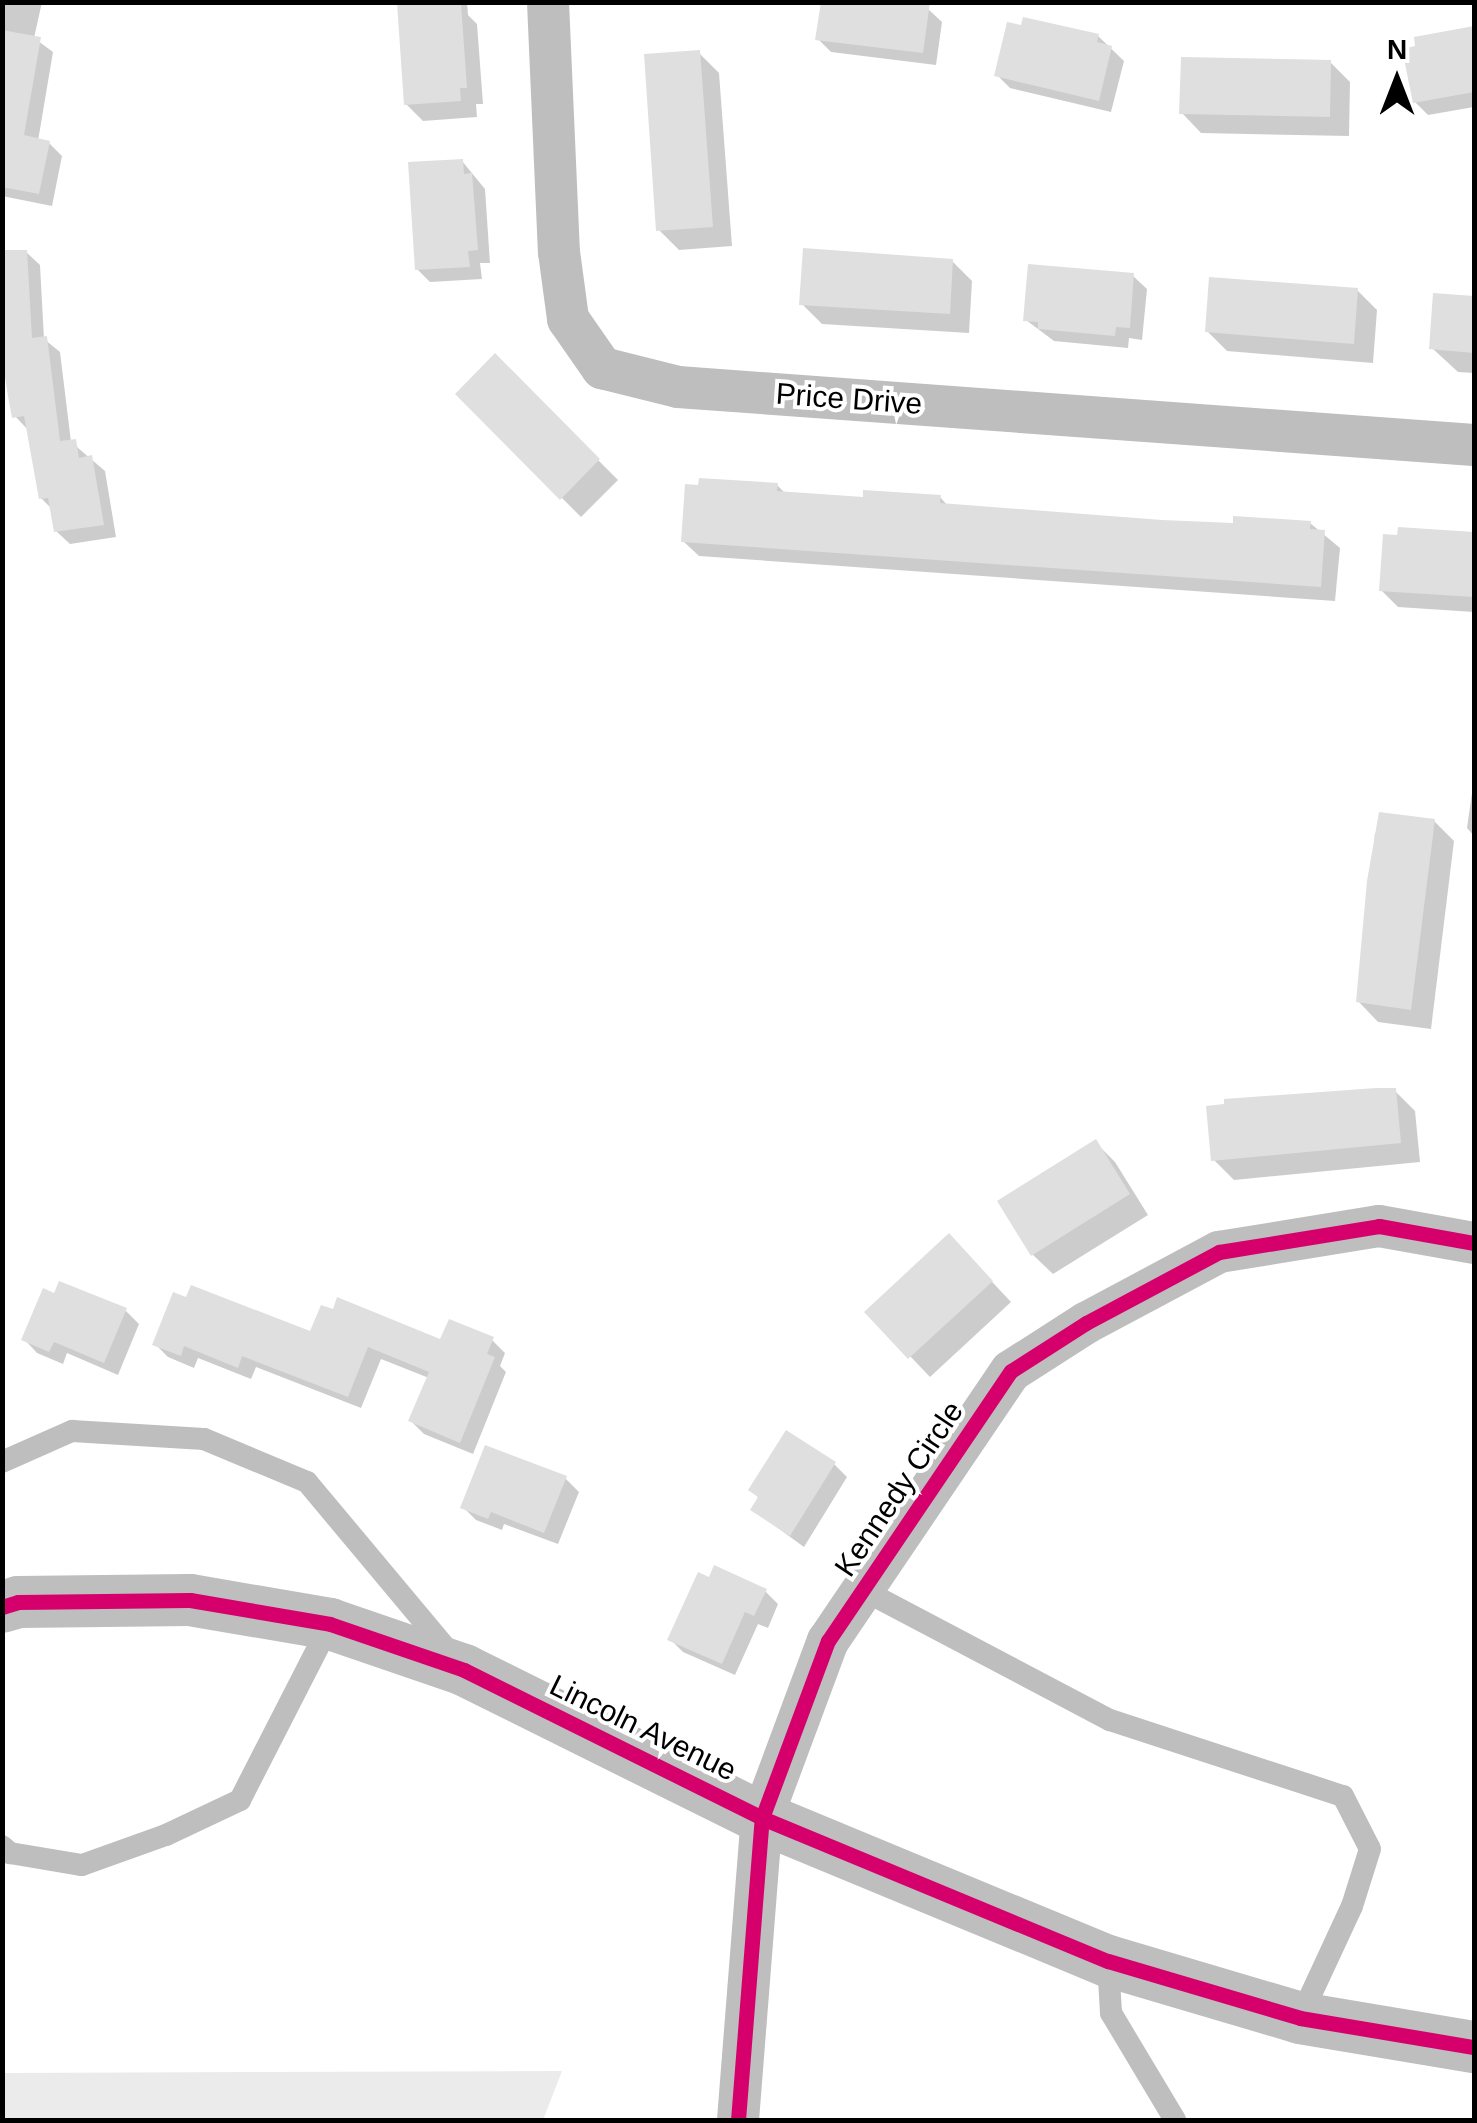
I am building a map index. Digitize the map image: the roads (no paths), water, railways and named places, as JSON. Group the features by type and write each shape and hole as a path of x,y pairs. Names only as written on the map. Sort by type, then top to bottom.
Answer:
{"street":[{"name":"Price Drive","path":"548,2 560,252 568,319 602,368 678,386 1474,445"},
{"name":"Kennedy Circle","path":"738,2120 762,1818 828,1641 1010,1371 1086,1322 1219,1252 1379,1226 1474,1243"},
{"name":"Lincoln Avenue","path":"2,1607 18,1602 190,1600 330,1624 464,1670 762,1818 1108,1961 1300,2018 1474,2048"}],"lane":[{"path":"2,1462 72,1431 204,1439 307,1482 464,1670"},
{"path":"864,1591 1110,1720 1343,1796 1370,1849 1352,1906 1300,2018"},
{"path":"2,1846 10,1853 82,1865 166,1835 240,1800 330,1624"},
{"path":"1108,1961 1111,2013 1174,2120"}]}
